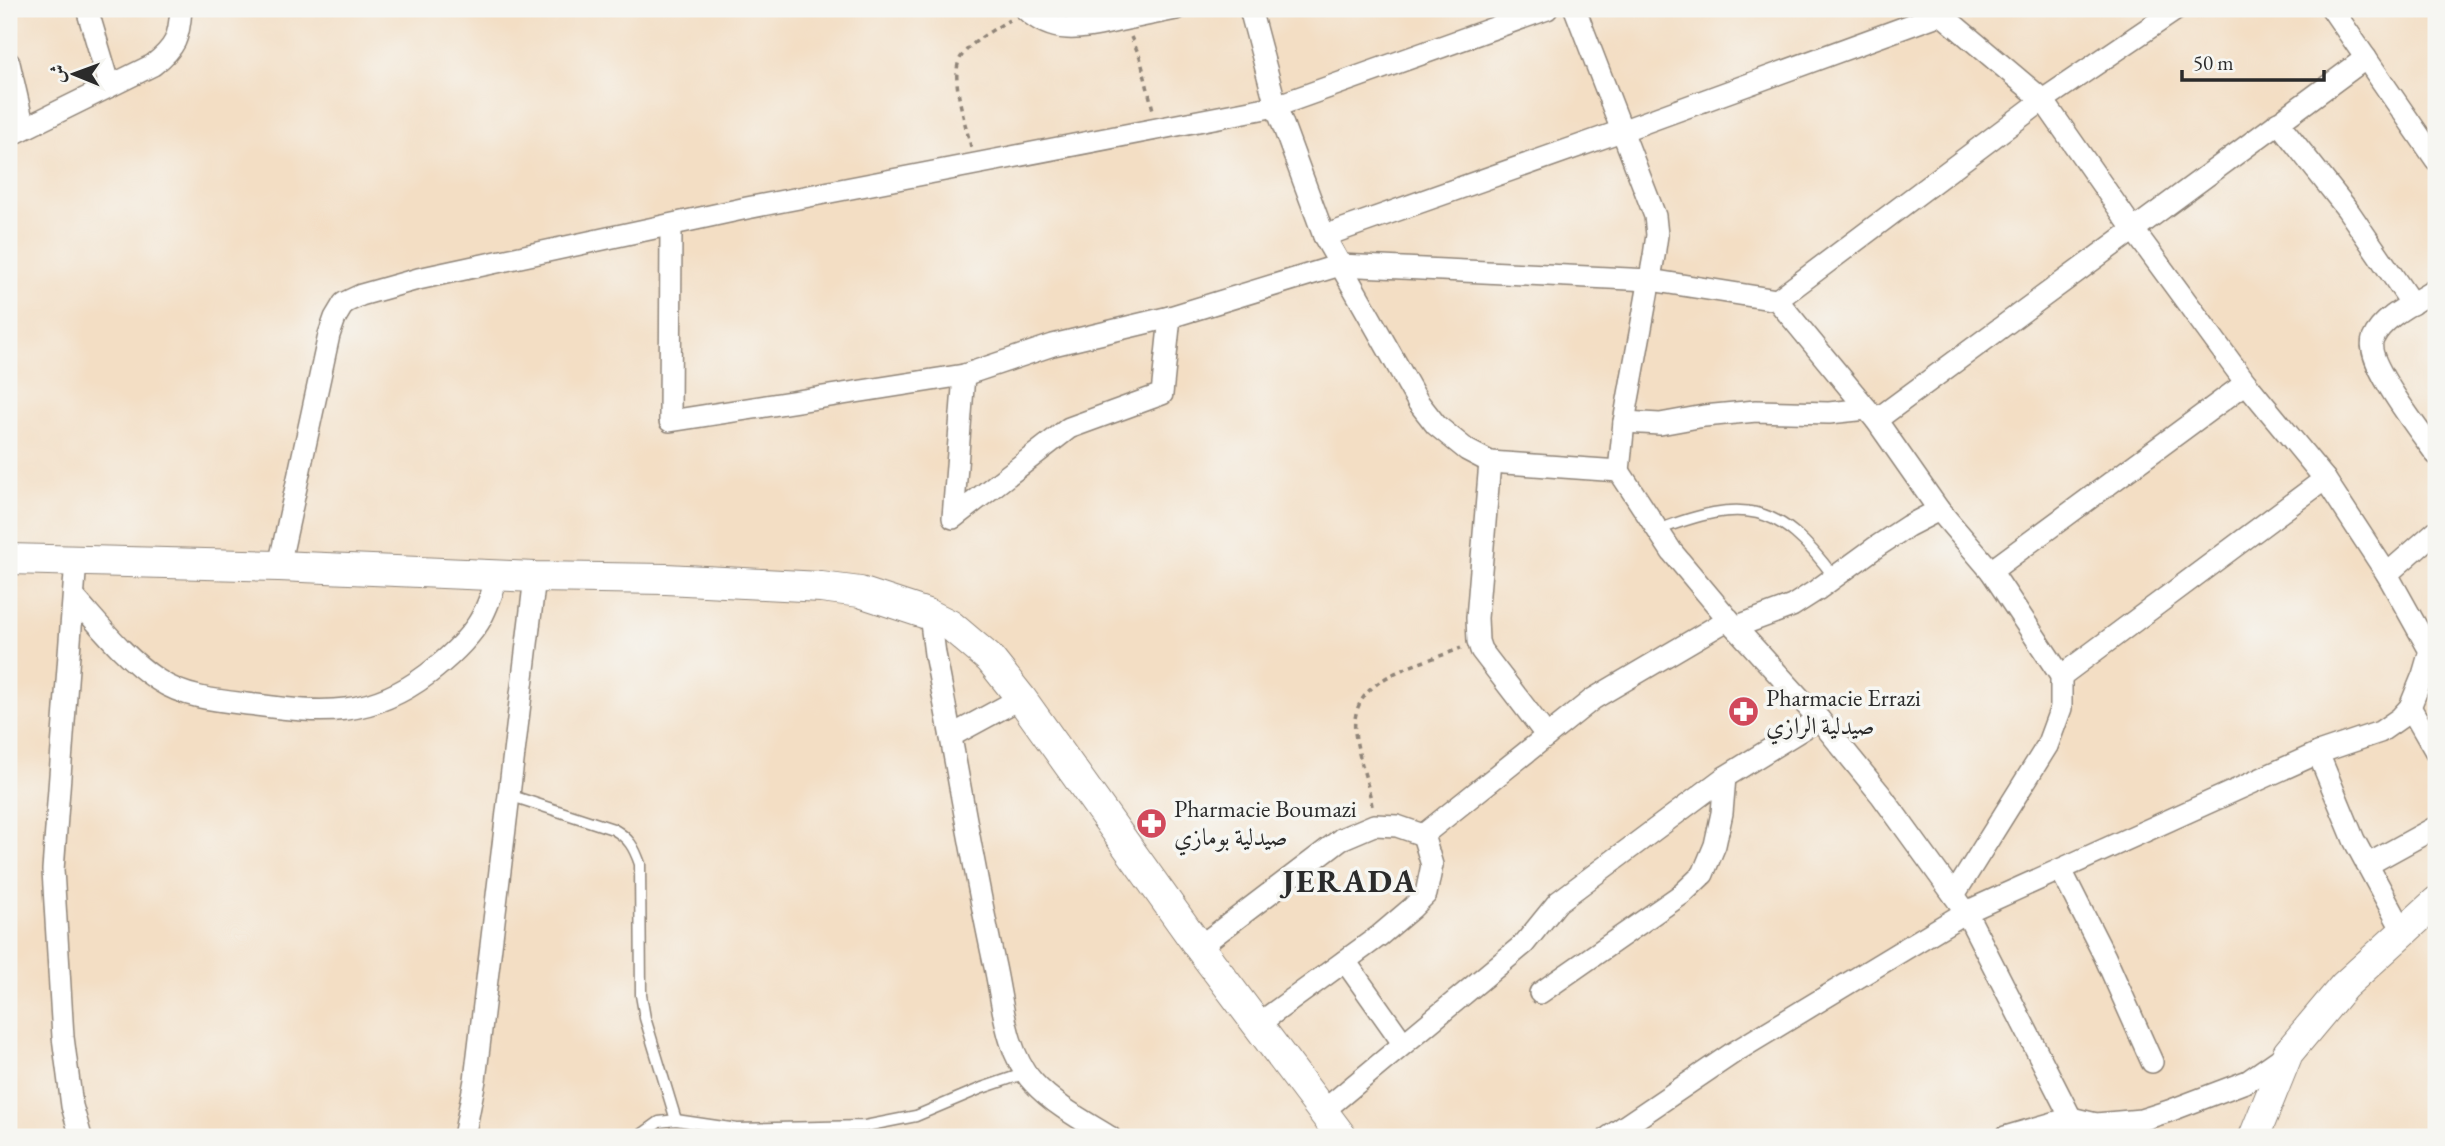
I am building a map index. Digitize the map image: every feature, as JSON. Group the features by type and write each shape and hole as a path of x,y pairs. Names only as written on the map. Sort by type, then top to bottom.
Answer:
{"main road":[{"path":"9,559 279,566 498,576 666,579 821,587 860,592 930,615 962,634 990,659 1021,698 1199,947 1342,1137"},
{"path":"2254,1137 2288,1053 2344,986 2403,931 2435,906"}],"street":[{"path":"87,9 110,86"},
{"path":"9,63 17,132 153,65 170,52 177,40 181,9"},
{"path":"1025,9 1037,20 1059,28 1087,28 1176,9"},
{"path":"1250,9 1276,106 1324,236 1418,402 1450,439 1490,462 1619,471"},
{"path":"279,566 335,318 344,303 361,295 418,279 671,225 1276,106 1547,9"},
{"path":"1575,9 1655,216 1657,235 1624,422 1619,471 1672,552 1819,719 1881,795 1960,904 2075,1128"},
{"path":"1777,300 2043,100 2176,9"},
{"path":"2332,9 2436,160"},
{"path":"1324,236 1623,130 1942,10 2043,100 2246,383 2325,479 2387,573 2433,650 2410,707 2380,732 2318,753 2061,870 1960,904 1609,1137"},
{"path":"1624,422 1660,424 1756,411 1872,415 2133,229 2366,58"},
{"path":"2278,122 2347,209 2412,304"},
{"path":"671,225 670,421 964,375 1053,345 1170,317 1340,265 1650,280 1777,300 1872,415 1940,510 1992,571 2061,676 2061,708 2047,746 1960,904"},
{"path":"2436,289 2385,323 2372,341 2371,351 2379,370 2436,454"},
{"path":"964,375 953,518 1069,428 1162,394 1170,317"},
{"path":"1992,571 2246,383"},
{"path":"1490,462 1478,641 1487,658 1547,736"},
{"path":"2061,676 2325,479"},
{"path":"1423,835 1593,699 1732,623 1792,606 1908,526 1940,510"},
{"path":"2387,573 2436,531"},
{"path":"76,560 53,870 63,1037 72,1106 81,1137"},
{"path":"75,598 134,662 159,681 183,692 215,700 267,707 311,711 344,710 377,703 405,691 447,660 478,623 498,576"},
{"path":"464,1137 475,1080 535,577"},
{"path":"930,615 982,906 1007,1024 1018,1059 1032,1082 1071,1114 1110,1137"},
{"path":"951,736 1021,698"},
{"path":"2410,707 2436,752"},
{"path":"1322,1112 1524,944 1558,902 1725,777 1819,719"},
{"path":"2318,753 2354,840 2403,931"},
{"path":"1540,993 1682,894 1703,874 1715,845 1723,813 1725,777"},
{"path":"1199,947 1341,839 1374,825 1397,826 1423,835"},
{"path":"2367,864 2436,827"},
{"path":"1257,1024 1345,961 1404,915 1426,894 1432,865 1423,835"},
{"path":"2061,870 2105,957 2152,1062"},
{"path":"1345,961 1403,1044"},
{"path":"2005,1137 2141,1120 2248,1081 2288,1053"}],"lane":[{"path":"1658,530 1695,515 1728,509 1751,510 1781,521 1816,553 1834,578"},
{"path":"509,795 604,825 624,835 634,846 640,864 641,995 645,1018 676,1120"},
{"path":"638,1137 659,1122 676,1120 737,1129 865,1126 916,1116 1026,1073"}],"path":[{"path":"974,164 956,75 960,58 971,46 1025,9"},
{"path":"1122,20 1140,57 1158,130"},
{"path":"1374,825 1367,777 1355,727 1355,718 1362,699 1384,677 1478,641"}],"place":[{"name":"Pharmacie Errazi صيدلية الرازي","path":"1743,712"},
{"name":"Pharmacie Boumazi صيدلية بومازي","path":"1151,823"}],"district":[{"name":"JERADA","path":"1350,881"}]}
